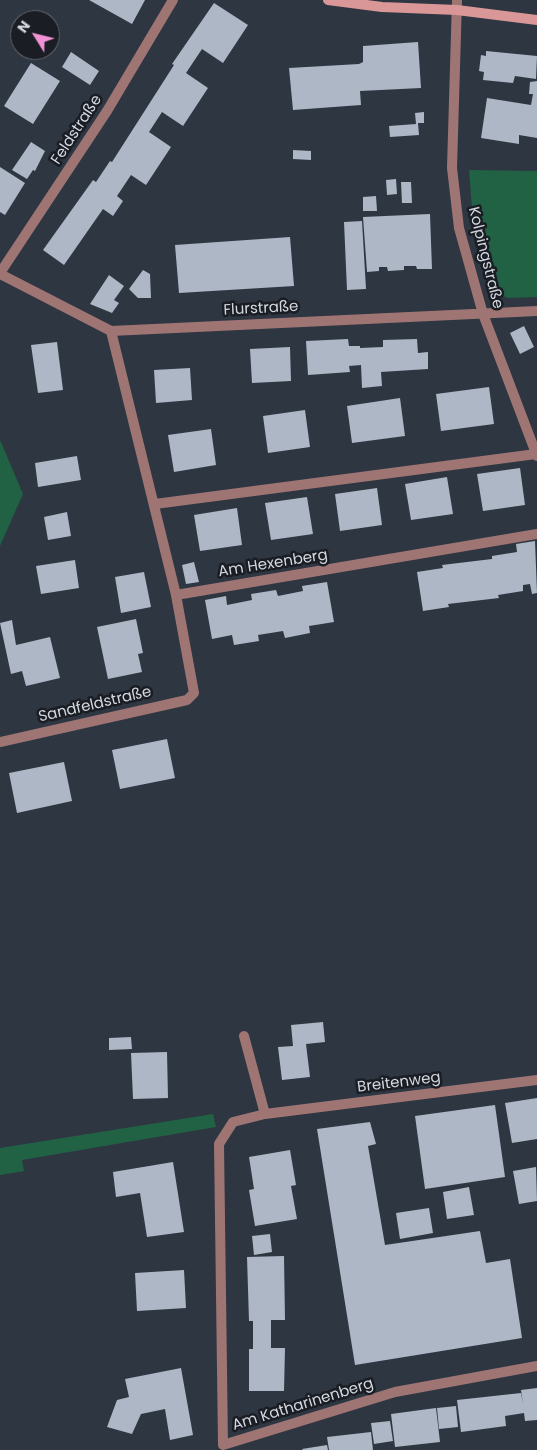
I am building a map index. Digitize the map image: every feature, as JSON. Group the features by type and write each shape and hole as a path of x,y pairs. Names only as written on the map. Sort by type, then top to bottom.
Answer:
{"street":[{"name":"Feldstraße","path":"0,274 107,111 172,0"},
{"path":"328,0 382,7 457,5 537,20"},
{"name":"Kolpingstraße","path":"155,504 537,455 483,314 459,228 453,171 457,5"},
{"name":"Flurstraße","path":"0,274 111,331 537,311"},
{"path":"111,331 176,595"},
{"name":"Am Hexenberg","path":"176,595 537,534"},
{"name":"Sandfeldstraße","path":"0,742 187,700 194,693 176,595"},
{"path":"244,1036 265,1114"},
{"name":"Breitenweg","path":"233,1122 265,1114 537,1080"},
{"name":"Am Katharinenberg","path":"233,1122 219,1144 223,1448 395,1392 537,1366"}],"green space":[{"path":"469,170 537,171 537,297 507,298 489,287 473,221"},
{"path":"0,440 23,494 0,546"},
{"path":"213,1114 216,1127 22,1160 24,1171 0,1175 0,1148"}],"building":[{"path":"89,0 145,0 132,24"},
{"path":"214,3 248,25 223,63 202,49 186,73 208,88 183,126 162,112 149,132 171,147 146,185 131,175 117,196 123,201 113,216 103,209 64,265 43,250 93,180 96,182 110,161 112,162 174,65 172,64"},
{"path":"418,42 421,88 360,91 361,105 293,110 289,68 359,64 363,62 363,46"},
{"path":"486,51 537,56 536,79 515,76 513,83 483,80 484,72 479,71 481,55 486,56"},
{"path":"71,52 99,71 90,85 62,67"},
{"path":"31,63 60,81 33,124 4,106"},
{"path":"537,81 537,138 519,135 519,144 481,138 487,98 531,105 533,94 529,94 530,82"},
{"path":"424,112 424,123 418,123 419,135 390,137 389,126 416,124 415,113"},
{"path":"31,142 45,151 35,171 33,170 27,179 12,170"},
{"path":"293,150 311,151 311,160 293,159"},
{"path":"0,167 25,183 5,215 0,212"},
{"path":"396,179 397,194 387,195 386,180"},
{"path":"401,182 411,182 412,203 402,203"},
{"path":"376,196 377,211 363,211 363,197"},
{"path":"430,214 432,269 417,269 416,266 404,266 404,270 388,271 387,267 379,267 379,271 367,272 363,217"},
{"path":"362,221 366,289 347,290 344,222"},
{"path":"290,237 294,286 179,293 175,245"},
{"path":"143,270 150,274 151,298 138,298 129,289"},
{"path":"109,275 124,286 114,300 119,303 112,313 90,304"},
{"path":"524,326 534,347 520,354 510,333"},
{"path":"348,339 349,346 360,346 360,348 383,347 383,340 417,339 418,353 428,352 428,369 381,372 382,386 362,388 361,365 349,366 350,372 308,375 306,341"},
{"path":"57,342 63,390 38,393 31,345"},
{"path":"290,347 291,381 252,383 250,349"},
{"path":"190,368 192,400 156,403 154,370"},
{"path":"489,387 494,424 441,431 436,394"},
{"path":"400,398 405,436 352,443 347,406"},
{"path":"305,410 310,447 268,453 263,416"},
{"path":"211,429 216,465 174,472 168,435"},
{"path":"77,456 81,480 38,487 35,463"},
{"path":"520,468 525,505 483,511 477,474"},
{"path":"447,477 453,514 411,520 405,484"},
{"path":"377,488 382,525 340,531 335,494"},
{"path":"307,497 313,534 271,540 265,503"},
{"path":"237,508 242,545 200,551 194,515"},
{"path":"67,512 71,536 48,540 44,517"},
{"path":"535,541 537,593 532,594 530,584 523,585 523,591 498,595 499,598 448,604 449,607 423,611 417,572 443,568 442,565 492,559 492,556 517,552 516,544"},
{"path":"75,560 79,588 41,594 36,566"},
{"path":"194,562 199,582 186,584 182,565"},
{"path":"144,572 151,607 121,613 115,577"},
{"path":"327,582 334,622 309,626 310,633 285,638 283,631 258,635 259,641 234,645 232,635 212,639 205,600 226,596 227,605 252,600 251,594 276,590 278,596 303,591 302,586"},
{"path":"136,619 143,653 138,654 142,672 108,679 97,627"},
{"path":"12,620 16,645 50,637 60,678 26,686 22,671 11,674 0,623"},
{"path":"167,739 175,778 120,789 112,750"},
{"path":"64,762 72,801 17,813 9,773"},
{"path":"323,1022 325,1042 306,1044 310,1077 282,1080 278,1047 293,1046 291,1025"},
{"path":"131,1037 132,1049 109,1050 109,1038"},
{"path":"167,1052 168,1098 133,1099 131,1053"},
{"path":"537,1098 537,1139 512,1143 505,1103"},
{"path":"495,1105 505,1177 425,1189 415,1116"},
{"path":"370,1122 376,1144 368,1146 385,1245 480,1231 486,1263 510,1259 522,1338 355,1365 317,1129"},
{"path":"290,1150 296,1185 291,1186 297,1219 255,1226 249,1190 254,1189 249,1157"},
{"path":"173,1162 184,1232 147,1237 140,1193 116,1197 113,1172"},
{"path":"536,1167 537,1201 519,1204 513,1171"},
{"path":"469,1187 474,1215 447,1219 443,1192"},
{"path":"429,1208 433,1233 400,1239 396,1213"},
{"path":"270,1234 272,1252 254,1255 252,1236"},
{"path":"284,1256 285,1320 271,1320 271,1348 285,1348 284,1391 249,1391 249,1349 253,1349 253,1321 249,1321 247,1257"},
{"path":"184,1270 186,1308 137,1311 135,1273"},
{"path":"181,1368 193,1435 170,1440 165,1409 141,1414 132,1434 107,1427 117,1400 129,1397 125,1379"},
{"path":"537,1388 537,1420 525,1421 524,1413 505,1416 506,1426 461,1432 457,1400 521,1393 523,1404 521,1390"},
{"path":"456,1406 458,1427 439,1429 437,1408"},
{"path":"436,1408 440,1442 395,1447 391,1414"},
{"path":"390,1421 393,1441 374,1444 371,1423"},
{"path":"371,1432 373,1450 329,1450 327,1437"},
{"path":"327,1445 328,1450 302,1449"}]}
